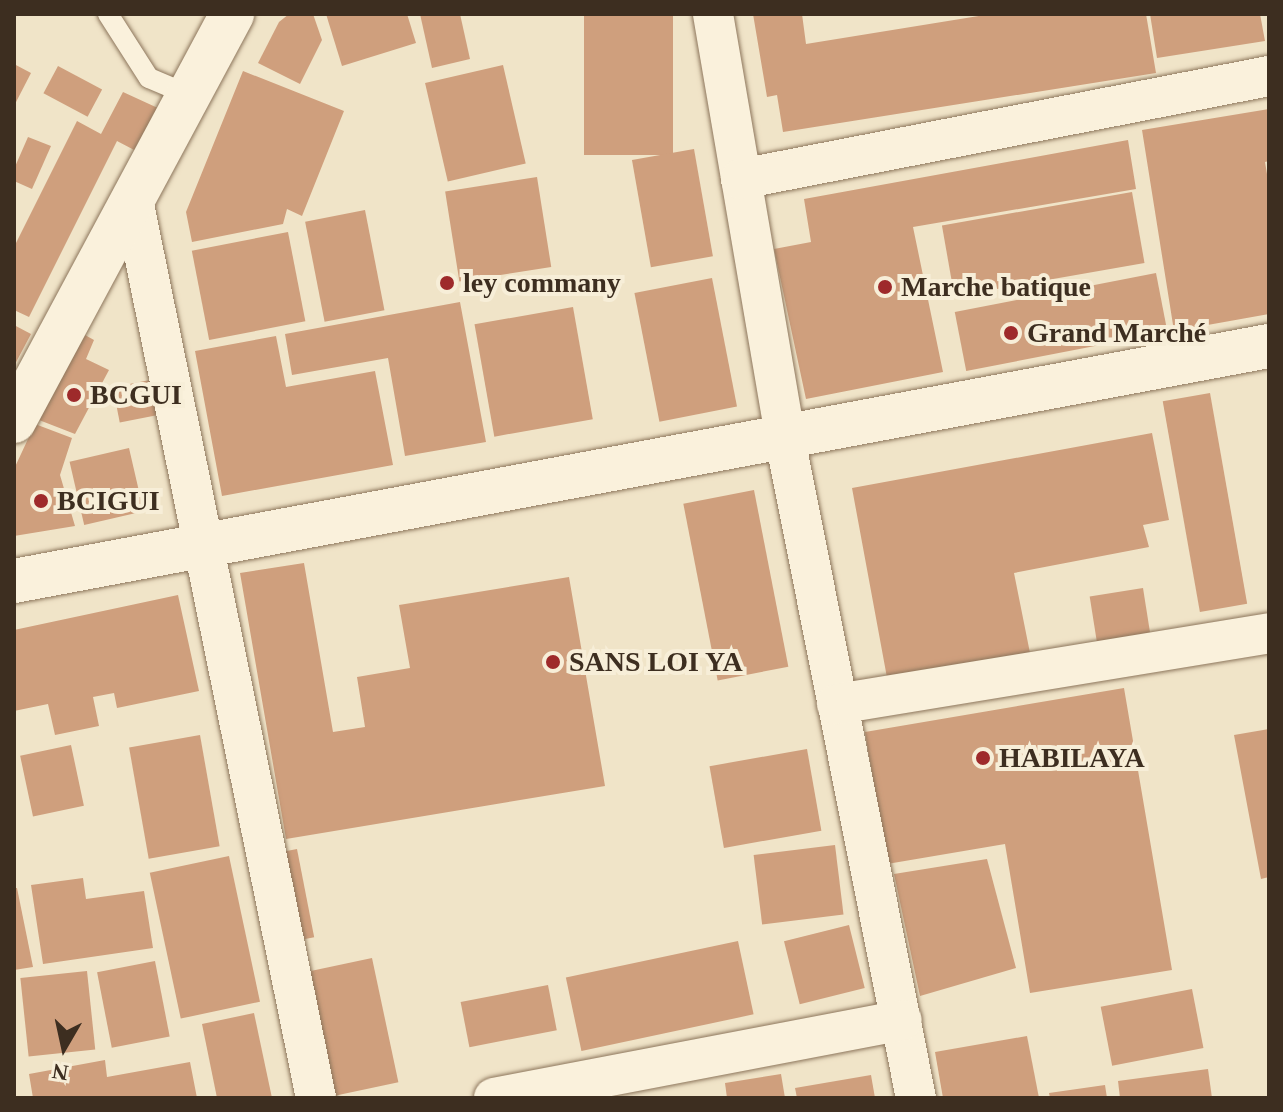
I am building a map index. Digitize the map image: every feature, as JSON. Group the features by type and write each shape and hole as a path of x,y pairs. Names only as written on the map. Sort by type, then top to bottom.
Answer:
{"main road":[{"path":"14,421 232,14"},
{"path":"14,581 204,548 1269,346"}],"street":[{"path":"713,14 786,438 916,1098"},
{"path":"741,179 1269,76"},
{"path":"133,200 316,1098"},
{"path":"837,704 1269,633"},
{"path":"494,1098 902,1020"}],"lane":[{"path":"108,14 149,78 189,95"}],"building":[{"path":"289,14 313,14 322,40 300,84 258,63 279,22"},
{"path":"326,14 407,14 416,43 342,66"},
{"path":"420,14 460,14 470,59 432,68"},
{"path":"584,14 673,14 673,155 584,155"},
{"path":"753,14 802,14 806,44 991,14 1146,14 1156,73 783,132 777,95 767,97"},
{"path":"1150,14 1260,14 1265,41 1157,58"},
{"path":"14,64 31,73 14,106"},
{"path":"503,65 526,163 448,181 425,83"},
{"path":"58,66 102,89 88,117 43,93"},
{"path":"243,71 344,111 302,216 287,209 283,224 192,242 186,212"},
{"path":"123,92 160,109 138,152 117,141 29,317 14,310 14,247 77,121 101,134"},
{"path":"1269,109 1269,161 1265,162 1269,186 1269,314 1174,331 1142,130"},
{"path":"28,137 51,146 32,189 14,181 14,169"},
{"path":"1128,140 1136,189 913,227 943,372 806,399 774,249 811,242 804,199"},
{"path":"694,149 713,256 651,267 632,160"},
{"path":"537,177 551,267 459,281 445,192"},
{"path":"1132,192 1145,263 954,296 942,226"},
{"path":"365,210 384,310 325,322 305,222"},
{"path":"288,232 305,321 209,340 192,251"},
{"path":"1156,273 1167,332 966,371 955,312"},
{"path":"712,278 737,407 659,422 634,293"},
{"path":"460,302 486,442 405,456 388,358 292,375 285,334"},
{"path":"573,307 593,419 494,437 475,324"},
{"path":"14,325 31,334 14,366"},
{"name":"BCGUI","path":"85,335 94,340 86,359 109,370 75,434 39,420"},
{"path":"276,336 286,387 375,371 393,465 222,496 195,351"},
{"path":"160,378 167,413 120,422 113,387"},
{"path":"1210,393 1247,604 1200,612 1163,401"},
{"name":"BCIGUI","path":"35,424 72,438 60,475 75,526 14,536 14,469"},
{"path":"1152,433 1169,520 1143,525 1149,547 1014,573 1031,658 888,683 852,488"},
{"path":"129,448 144,511 84,525 70,462"},
{"path":"754,490 788,667 718,680 683,504"},
{"path":"304,563 333,732 365,727 357,677 410,668 399,605 569,577 605,786 286,839 240,573"},
{"path":"1143,588 1150,634 1097,643 1090,596"},
{"path":"178,595 199,691 117,708 114,693 93,697 99,726 55,735 48,704 14,711 14,630"},
{"path":"1124,688 1172,970 1030,993 1005,844 887,864 865,732"},
{"path":"1269,729 1269,877 1261,879 1234,735"},
{"path":"200,735 220,846 149,859 129,748"},
{"path":"71,745 84,806 33,816 20,756"},
{"path":"807,749 821,831 724,848 710,766"},
{"path":"835,845 844,914 762,924 754,855"},
{"path":"297,849 314,937 294,941 276,853"},
{"path":"229,856 260,1002 181,1019 150,873"},
{"path":"987,859 1016,968 920,996 894,874"},
{"path":"83,878 86,899 144,891 153,948 43,964 31,885"},
{"path":"14,888 17,888 33,967 14,970"},
{"path":"849,925 865,988 800,1004 784,941"},
{"path":"738,941 754,1014 581,1051 566,978"},
{"path":"372,958 398,1082 335,1096 308,972"},
{"path":"155,961 170,1037 112,1048 97,972"},
{"path":"87,971 95,1050 29,1057 20,978"},
{"path":"548,985 557,1030 469,1047 461,1002"},
{"path":"1192,989 1203,1048 1112,1066 1101,1007"},
{"path":"254,1013 272,1098 217,1098 202,1024"},
{"path":"1027,1036 1039,1098 943,1098 935,1052"},
{"path":"105,1060 107,1077 190,1062 197,1098 33,1098 29,1074"},
{"path":"1208,1069 1212,1098 1120,1098 1118,1081"},
{"path":"781,1074 785,1098 727,1098 725,1083"},
{"path":"871,1075 875,1098 797,1098 795,1088"},
{"path":"1105,1085 1107,1098 1050,1098 1049,1093"}],"place":[{"name":"ley commany","path":"447,283"},
{"name":"Marche batique","path":"885,287"},
{"name":"Grand Marché","path":"1011,333"},
{"name":"BCGUI","path":"74,395"},
{"name":"BCIGUI","path":"41,501"},
{"name":"SANS LOI YA","path":"553,662"},
{"name":"HABILAYA","path":"983,758"}]}
